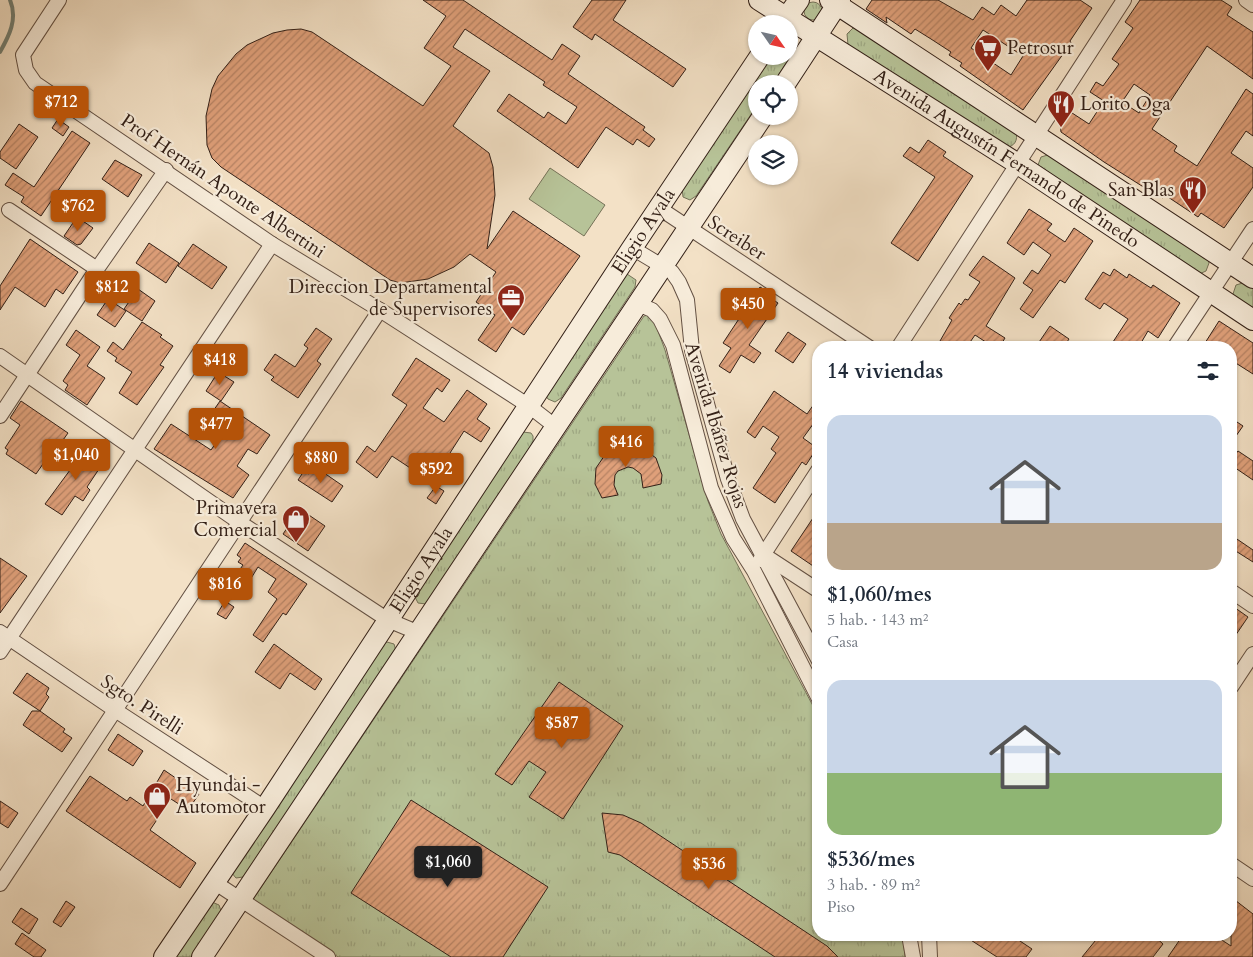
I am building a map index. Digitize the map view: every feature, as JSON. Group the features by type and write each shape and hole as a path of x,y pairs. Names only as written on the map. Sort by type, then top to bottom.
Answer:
{"street":[{"name":"Prof Hernán Aponte Albertini","path":"59,0 23,55 26,70 35,83 166,170 272,244 380,310 529,406 556,427"},
{"name":"Avenida Augustín Fernando de Pinedo","path":"759,0 777,15"},
{"path":"788,15 799,0"},
{"path":"903,341 1124,0"},
{"path":"1246,0 1253,4"},
{"name":"Avenida Augustín Fernando de Pinedo","path":"836,1 1253,278"},
{"path":"791,75 817,36 836,1"},
{"name":"Avenida Augustín Fernando de Pinedo","path":"798,27 817,36 1018,164 1253,320"},
{"name":"Eligio Ayala","path":"164,957 265,808 754,65"},
{"name":"Eligio Ayala","path":"202,957 757,125"},
{"path":"0,416 97,269 166,170"},
{"name":"Screiber","path":"659,208 859,341"},
{"path":"9,210 97,269"},
{"path":"1179,341 1253,229"},
{"path":"0,652 5,635 134,449 272,244"},
{"name":"Avenida Ibáñez Rojas","path":"632,248 672,272 687,300 692,350 716,442 743,518 812,648"},
{"name":"Avenida Ibáñez Rojas","path":"638,304 652,310 660,319 673,346 711,488 733,538 754,571 812,685"},
{"path":"0,884 380,310"},
{"path":"0,356 239,522 388,620 419,633"},
{"path":"754,571 812,480"},
{"path":"763,555 812,586"},
{"path":"1237,595 1253,606"},
{"name":"Sgto. Pirelli","path":"5,635 115,710 265,808"},
{"path":"1237,678 1253,654"},
{"path":"1237,868 1253,879"},
{"path":"214,882 328,957"},
{"path":"911,941 913,957"},
{"path":"929,941 930,957"}],"green space":[{"path":"813,2 819,5 822,11 819,17 813,20 807,17 804,11 807,5"},
{"path":"859,27 1016,131 1017,138 1015,142 1005,148 848,45 847,34 853,28"},
{"path":"765,65 785,65 778,75 758,75"},
{"path":"748,90 748,119 696,196 690,200 683,197 682,187"},
{"path":"1051,154 1208,257 1209,263 1206,271 1197,275 1038,165 1041,157"},
{"path":"550,168 605,205 584,236 529,199"},
{"path":"627,274 636,280 635,287 561,398 555,402 548,399 546,396 624,275"},
{"path":"1246,282 1253,287 1253,311 1235,299 1233,294 1236,285"},
{"path":"648,315 654,320 665,350 708,501 721,534 812,704 812,941 904,941 905,957 338,957 252,901 644,316"},
{"path":"523,432 531,433 533,443 426,604 418,603 415,597"},
{"path":"383,643 394,644 396,651 243,877 236,878 231,872"},
{"path":"212,902 219,905 221,911 192,957 172,957"}],"building":[{"path":"423,0 463,0 552,60 562,44 580,56 568,74 645,127 643,130 655,139 649,147 637,139 633,145 606,127 578,168 497,111 509,94 544,118 548,112 566,124 577,107 543,85 545,82 465,29 453,47 490,71 453,126 489,153 493,167 495,195 487,249 513,211 580,256 524,335 512,327 496,352 478,340 495,315 476,302 496,272 470,254 454,267 428,279 400,283 390,280 221,167 212,158 207,145 206,116 212,89 218,76 236,54 247,45 273,33 287,30 301,29 312,32 423,106 451,66 424,48 446,16"},
{"path":"592,0 626,0 613,20 686,69 673,87 595,34 592,40 573,27"},
{"path":"872,0 938,0 973,20 982,7 994,15 1001,5 1016,16 1027,0 1080,0 1092,8 1070,41 1071,43 1023,110 960,66 962,63 949,55 951,52 931,39 915,29 911,34 886,17 887,23 866,9","holes":["983,30 1023,56 1011,75 971,48"]},
{"path":"1140,0 1221,0 1232,7 1227,15 1253,32 1253,79 1207,46 1152,129 1177,146 1174,151 1197,166 1246,89 1253,94 1253,136 1246,131 1231,153 1253,168 1253,187 1224,228 1201,213 1198,217 1165,195 1163,198 1153,193 1061,132 1060,124 1069,111 1089,124 1104,101 1090,92 1096,82 1103,86 1119,64 1112,59 1133,28 1125,22","holes":["1134,84 1150,95 1139,113 1122,102"]},
{"path":"58,119 69,127 63,136 52,128"},
{"path":"19,124 38,137 16,169 0,158 0,152"},
{"path":"72,131 90,143 41,216 21,202 24,197 5,185 13,173 34,187"},
{"path":"928,140 946,152 943,156 973,176 918,261 891,243 935,177 903,156 910,147 919,153"},
{"path":"115,160 142,175 128,197 102,179"},
{"path":"1029,209 1052,224 1047,230 1065,242 1074,228 1093,241 1065,283 1060,280 1033,318 1020,309 1033,290 1023,283 1032,270 1038,274 1051,255 1033,242 1024,255 1007,243"},
{"path":"77,217 93,228 81,244 77,245 64,236"},
{"path":"30,239 78,272 63,294 56,289 45,307 15,287 0,310 0,286"},
{"path":"149,243 179,263 166,283 136,263"},
{"path":"193,244 227,267 212,289 178,266"},
{"path":"983,256 1015,278 986,326 1005,338 1003,341 984,341 975,335 971,341 940,341 952,320 949,318 959,303 961,305 965,299 968,300 980,282 969,275"},
{"path":"1114,269 1127,278 1129,274 1151,288 1153,285 1180,303 1158,338 1148,331 1142,341 1114,341 1128,319 1104,303 1100,309 1085,299 1103,272 1110,276"},
{"path":"760,287 770,293 767,296 778,303 749,345 761,353 754,363 741,355 730,373 719,366 731,348 723,343"},
{"path":"138,289 155,301 142,321 124,309"},
{"path":"108,299 126,311 115,327 97,315"},
{"path":"1219,321 1253,343 1253,374 1237,364 1237,341 1206,341"},
{"path":"142,322 162,335 160,337 173,346 160,365 164,367 137,405 119,393 132,372 115,361 117,358 107,351 113,342 123,350"},
{"path":"1050,326 1069,339 1068,341 1040,341"},
{"path":"316,328 332,339 317,361 321,364 298,398 271,380 274,377 264,370 275,354 295,367 308,348 304,345"},
{"path":"76,330 100,347 87,366 105,378 87,405 65,390 68,385 63,381 80,355 66,345"},
{"path":"788,332 806,344 793,363 775,351"},
{"path":"416,358 450,380 442,392 437,388 423,408 444,422 467,390 487,404 477,419 490,428 481,442 464,431 450,453 455,457 436,485 392,456 377,478 356,462 367,446 375,452 407,405 392,395"},
{"path":"218,372 234,382 221,401 206,391"},
{"path":"774,391 807,414 812,407 812,426 803,438 812,444 812,456 806,465 802,462 775,503 753,488 776,453 771,449 779,437 763,426 755,438 747,432"},
{"path":"21,401 68,433 56,450 54,448 36,474 6,454 8,450 5,448 20,425 10,418"},
{"path":"220,401 270,435 257,454 248,449 237,466 249,475 233,498 154,449 171,424 211,450 224,431 209,421 211,418 209,417"},
{"path":"1237,422 1243,426 1237,434"},
{"path":"623,444 641,447 656,458 662,475 661,484 643,488 641,474 628,467 618,471 615,475 614,485 618,495 602,498 595,484 596,468 607,452"},
{"path":"87,447 99,455 103,454 105,465 101,466 87,487 90,490 83,501 75,496 62,515 45,504"},
{"path":"1238,451 1253,461 1253,480 1237,469"},
{"path":"314,466 343,486 332,502 298,480 304,471 309,474"},
{"path":"436,486 444,491 436,504 427,498"},
{"path":"300,509 325,526 308,551 283,534"},
{"path":"812,520 812,565 791,551"},
{"path":"1237,539 1253,550 1253,562 1237,552"},
{"path":"245,543 307,584 286,615 283,613 263,642 253,635 277,599 268,592 276,579 258,567 250,580 238,572 243,565 238,562 241,558 237,555"},
{"path":"0,558 27,576 0,613"},
{"path":"225,601 234,607 226,619 217,614"},
{"path":"1237,609 1248,617 1237,633"},
{"path":"274,644 322,679 315,690 290,673 280,689 255,672"},
{"path":"27,673 49,688 46,694 49,697 40,711 13,693"},
{"path":"559,682 623,726 563,819 529,797 546,772 529,761 512,785 495,774"},
{"path":"32,711 40,711 65,729 63,732 72,738 62,752 23,725"},
{"path":"118,734 143,751 133,766 108,750"},
{"path":"164,770 199,794 188,810 171,799 150,830 196,863 180,888 66,811 90,776 127,801 130,797 143,806"},
{"path":"411,800 548,887 503,957 451,957 351,893"},
{"path":"0,801 18,813 8,828 0,823"},
{"path":"602,813 623,815 641,823 812,936 812,941 819,941 827,946 838,957 775,957 620,855 608,852"},
{"path":"66,901 75,907 61,927 53,922"},
{"path":"1237,902 1253,914 1253,957 1168,957 1179,941 1223,941 1231,946 1231,941 1237,941"},
{"path":"21,908 38,919 29,934 12,922"},
{"path":"22,933 46,950 41,957 34,957 15,944"},
{"path":"972,941 1020,941 1032,949 1026,957 997,957"},
{"path":"1095,941 1160,941 1163,944 1153,957 1082,957"}],"waterway":[{"path":"0,52 13,21 10,0"}],"place":[{"name":"Petrosur","path":"988,72"},
{"name":"Lorito Oga","path":"1061,128"},
{"name":"San Blas","path":"1193,214"},
{"name":"Direccion Departamental de Supervisores","path":"511,322"},
{"name":"Primavera Comercial","path":"296,543"},
{"name":"Hyundai - Automotor","path":"157,820"}]}
